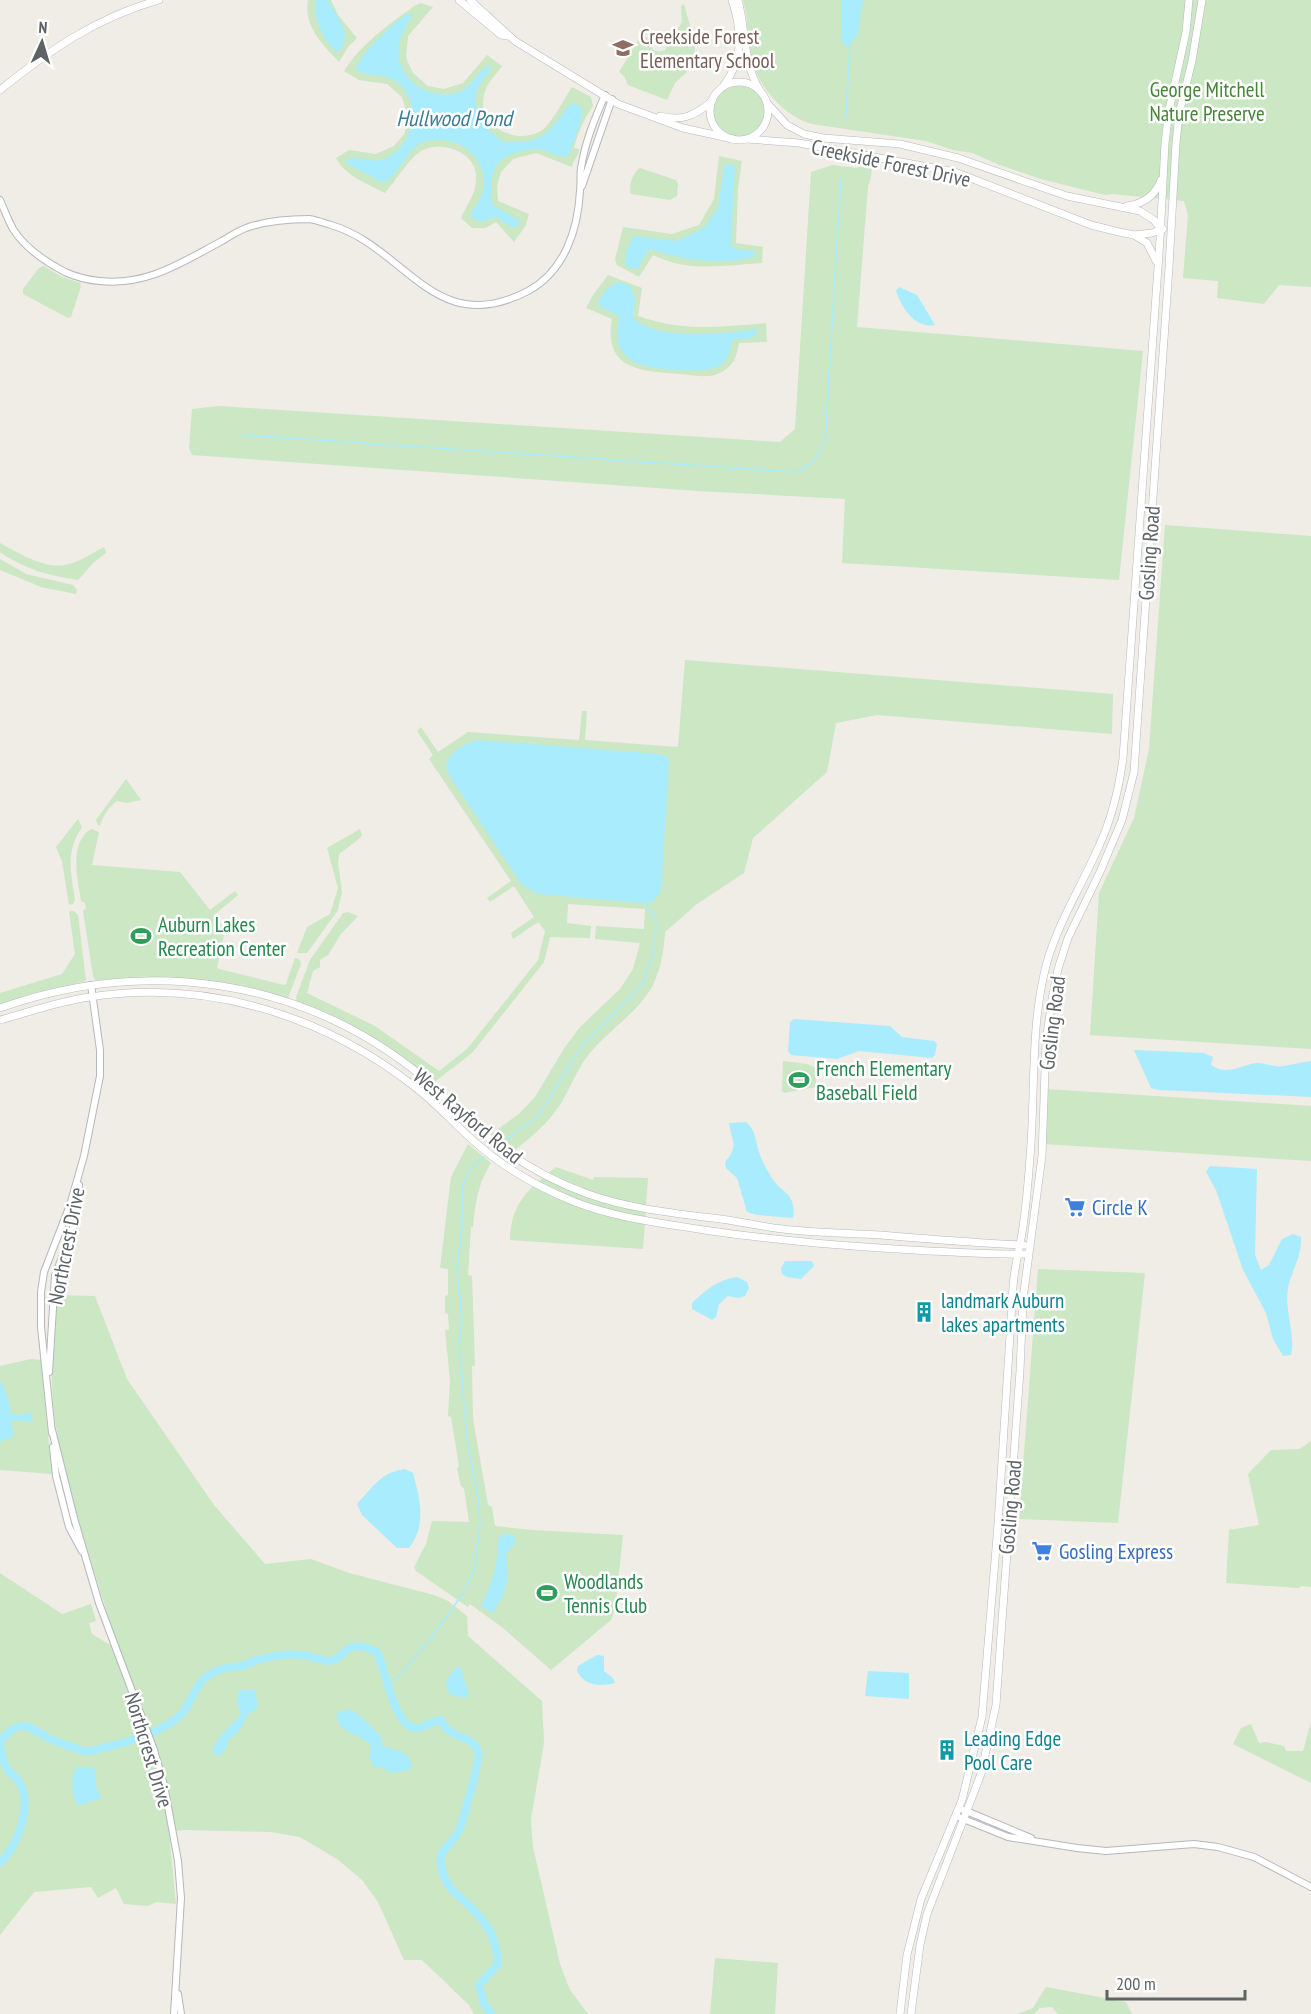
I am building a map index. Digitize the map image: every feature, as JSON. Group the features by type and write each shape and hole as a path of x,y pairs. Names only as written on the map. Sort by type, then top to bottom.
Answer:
{"main road":[{"path":"0,90 61,45 98,22 128,9 159,0"},
{"path":"459,0 501,35 508,36 618,104 649,117 733,140 747,139 756,134 765,123 768,113 767,103 748,65 745,29 738,0"},
{"path":"470,0 505,30 508,36"},
{"path":"609,97 656,115 672,118 693,115 712,101 732,73 740,51 740,36 732,0"},
{"name":"Gosling Road","path":"900,2014 907,1955 921,1899 959,1808 973,1760 986,1682 1016,1255 1029,1171 1035,1039 1042,982 1061,925 1106,831 1118,790 1123,758 1161,229 1163,172 1169,110 1186,32 1189,0"},
{"name":"Gosling Road","path":"911,2014 920,1945 927,1914 981,1774 996,1705 1020,1371 1022,1308 1042,1156 1046,1042 1054,984 1074,925 1122,820 1136,752 1179,114 1192,61 1202,0"},
{"path":"721,89 730,84 740,83 754,87 762,93"},
{"path":"712,101 710,113 713,125 721,134 733,140"},
{"name":"Creekside Forest Drive","path":"767,103 787,125 804,134 823,138 900,144 981,165 1067,196 1140,211 1154,220 1161,229"},
{"name":"Creekside Forest Drive","path":"747,139 799,143 955,172 1091,225 1134,235 1152,233 1161,229 1171,230"},
{"name":"Creekside Forest Drive","path":"1120,206 1137,205 1152,197 1163,172"},
{"path":"1134,235 1147,243 1154,255 1158,270"},
{"name":"West Rayford Road","path":"0,1008 31,997 91,985 150,980 201,983 259,994 319,1014 364,1037 424,1078 496,1143 542,1174 591,1195 672,1213 780,1229 1030,1245"},
{"name":"West Rayford Road","path":"0,1020 54,1004 93,996 149,992 200,995 257,1006 317,1027 358,1047 417,1088 492,1156 532,1181 578,1203 611,1213 732,1234 824,1244 1028,1254"},
{"path":"670,1224 672,1213"}],"street":[{"path":"0,200 13,230 37,254 50,265 90,280 117,283 145,279 167,270 245,228 290,219 313,219 342,228 365,239 415,281 443,297 467,304 491,304 530,290 548,276 566,251 575,227 580,192 609,97"},
{"name":"Northcrest Drive","path":"91,985 100,1050 100,1076 80,1171 41,1284 40,1318 52,1430 87,1563 99,1603 154,1750 164,1785 178,1861 181,1918 174,2014"},
{"name":"Northcrest Drive","path":"47,1393 54,1282 76,1218 80,1171"},
{"path":"959,1808 1037,1841"},
{"path":"956,1816 1008,1837 1077,1848 1106,1851 1194,1844 1218,1846 1254,1857 1311,1887"},
{"name":"Northcrest Drive","path":"176,1980 181,2014"}],"green space":[{"path":"308,0 331,0 338,15 357,38 339,62 311,27 307,9"},
{"name":"George Mitchell Nature Preserve","path":"743,0 1311,0 1311,287 1279,285 1264,304 1217,298 1218,281 1183,278 1188,215 1184,201 1105,195 1041,179 972,153 953,150 926,141 802,121 776,102 758,75 750,50"},
{"path":"421,3 433,7 408,36 406,58 413,73 428,86 444,89 463,83 487,55 502,66 487,86 483,101 484,111 497,128 506,133 517,136 528,135 544,129 572,87 591,97 593,106 577,137 574,148 579,151 572,167 536,153 513,159 501,172 497,186 498,201 529,214 526,225 514,242 496,222 485,228 472,228 461,218 474,193 476,175 470,160 455,150 437,147 421,151 385,193 351,175 336,158 349,150 376,154 394,146 405,133 407,114 402,97 387,84 359,80 344,71 376,36"},
{"path":"684,4 695,44 690,69 675,83 667,100 628,85 624,76 619,72 642,34 649,39 650,46 654,50 665,50 682,22 681,6"},
{"path":"734,86 744,86 758,93 765,112 758,131 744,138 734,138 724,134 717,127 713,117 713,107 717,97 724,90"},
{"path":"719,156 742,161 738,188 736,243 763,247 762,263 693,266 666,261 653,255 639,277 617,265 615,259 623,227 672,234 699,225 714,199"},
{"path":"859,162 872,164 868,186 857,327 1143,351 1119,580 842,563 845,499 698,491 192,455 189,448 192,409 218,406 780,442 795,429 811,172 833,165 856,168 859,167"},
{"path":"640,168 676,180 677,196 670,200 631,194 632,180"},
{"path":"44,266 62,277 80,283 71,317 68,318 23,294 23,289 39,268"},
{"path":"608,275 642,288 638,316 671,324 701,327 766,323 767,342 739,343 736,357 731,364 724,371 711,376 652,371 628,365 613,349 612,319 586,308"},
{"path":"1165,525 1311,536 1311,1049 1090,1035 1099,893 1134,818 1149,749"},
{"path":"0,543 33,560 60,566 73,563 104,547 106,553 94,562 78,580 47,574 18,563 0,552"},
{"path":"0,559 26,574 73,585 77,590 76,594 41,587 0,570"},
{"path":"685,660 1113,694 1112,734 877,715 836,723 827,772 753,838 744,873 697,904 665,932 660,966 646,996 592,1051 550,1118 514,1151 491,1134 519,1114 535,1097 565,1047 580,1027 620,989 633,969 640,943 595,939 596,926 644,929 645,909 568,904 567,923 591,926 590,938 550,937 544,962 472,1053 433,1083 409,1063 299,1004 296,997 310,960 343,913 348,912 358,916 341,934 328,955 320,960 320,967 313,971 307,993 375,1026 439,1071 467,1049 538,960 545,931 538,922 513,939 511,933 534,917 514,886 490,902 487,898 511,881 429,759 433,755 417,731 421,727 438,752 468,732 579,740 582,711 587,711 585,740 678,747"},
{"path":"126,779 141,800 127,803 117,801 106,812 100,826 98,825 96,820"},
{"path":"78,819 82,827 71,853 75,900 69,905 62,861 56,847"},
{"path":"91,829 99,832 92,865 180,872 210,910 235,891 238,895 214,915 223,926 224,935 217,967 284,985 295,958 299,959 301,964 288,998 200,980 163,978 95,980 83,911 86,908 85,903 81,901 76,862 79,843"},
{"path":"360,829 362,835 360,838 339,854 342,892 338,910 307,953 297,953 307,927 330,914 338,888 327,848"},
{"path":"69,911 74,911 78,915 86,981 39,992 0,1005 0,993 62,974 75,954"},
{"name":"French Elementary Baseball Field","path":"783,1061 807,1064 816,1068 816,1087 784,1093 782,1091"},
{"path":"1046,1089 1311,1106 1311,1161 1044,1144"},
{"path":"468,1144 491,1163 483,1178 476,1202 473,1227 471,1227 468,1275 472,1276 475,1366 472,1366 473,1419 488,1505 492,1507 495,1526 623,1535 615,1610 611,1620 551,1670 503,1628 470,1604 468,1607 416,1571 414,1567 426,1544 432,1521 469,1522 464,1488 461,1487 457,1469 459,1466 451,1417 448,1416 450,1381 445,1330 449,1330 448,1314 445,1313 445,1296 448,1295 448,1269 440,1268 451,1177"},
{"path":"556,1167 593,1180 594,1177 648,1178 643,1249 510,1240 514,1216 523,1198"},
{"path":"1038,1269 1145,1273 1118,1523 1019,1519"},
{"path":"59,1295 95,1296 127,1379 214,1505 265,1564 311,1559 349,1573 434,1595 448,1601 467,1616 468,1636 542,1701 544,1743 531,1819 533,1847 560,1964 570,1990 588,2014 474,2014 469,2005 422,1960 404,1960 378,1902 362,1880 337,1859 300,1837 271,1832 184,1830 169,1832 176,1904 156,1902 148,1906 124,1904 116,1888 98,1898 91,1887 34,1892 0,1935 0,1573 62,1614 91,1604 96,1621 89,1623 92,1634 112,1646 114,1652 120,1650 86,1545 62,1456 54,1411 52,1365 41,1365 52,1474 0,1470 0,1366 31,1359 52,1361 55,1299"},
{"path":"1311,1441 1311,1587 1226,1583 1229,1530 1259,1525 1248,1474 1271,1450 1300,1449"},
{"path":"1311,1722 1311,1783 1233,1744 1241,1728 1251,1724 1259,1743 1266,1742 1284,1746 1286,1751 1303,1751"},
{"path":"715,1958 778,1963 775,2014 710,2014"},
{"path":"1046,1987 1126,2002 1132,2014 1058,2014 1052,2007 1040,2008 1034,2014 1018,2014 1033,2008"}],"water":[{"path":"316,0 328,0 342,25 345,37 340,51 331,47 320,28 317,21"},
{"path":"841,0 863,0 857,37 847,47 841,41"},
{"name":"Hullwood Pond","path":"411,13 412,16 401,38 399,53 400,63 405,73 411,81 430,92 452,94 465,88 482,70 491,65 477,90 476,109 487,128 504,142 523,142 537,138 555,124 571,104 582,107 582,118 569,155 557,156 542,150 531,149 510,155 503,159 494,170 491,185 492,203 519,220 520,223 517,226 511,227 496,217 480,222 471,217 483,191 484,182 479,163 473,155 458,144 438,140 421,143 410,152 393,176 383,183 346,161 354,158 381,160 402,146 408,135 412,122 412,110 409,98 402,87 387,77 365,74 356,70 379,37 397,21"},
{"path":"726,164 735,167 731,246 755,251 754,257 728,261 702,260 651,249 638,268 632,269 625,265 626,252 634,236 677,241 704,228 718,208"},
{"path":"618,282 631,287 635,299 633,318 653,329 681,334 757,329 757,332 751,338 733,340 726,360 714,368 682,370 639,364 631,360 620,348 619,316 599,306 600,299 605,292"},
{"path":"899,287 917,295 935,325 921,324 910,316 898,297 896,291"},
{"path":"479,740 659,754 668,757 661,891 654,901 642,903 538,894 522,885 449,775 446,764 455,751"},
{"path":"794,1019 890,1026 902,1037 934,1041 937,1044 935,1055 932,1058 859,1051 837,1059 791,1055 788,1051 790,1022"},
{"path":"1134,1050 1204,1053 1213,1057 1211,1065 1222,1070 1256,1063 1280,1066 1311,1061 1311,1097 1151,1088"},
{"path":"746,1122 753,1132 768,1172 793,1203 793,1218 747,1212 737,1178 726,1168 725,1162 733,1147 729,1123"},
{"path":"1210,1166 1257,1169 1255,1255 1261,1270 1269,1265 1282,1239 1293,1234 1301,1237 1300,1251 1287,1296 1292,1339 1291,1355 1283,1356 1273,1339 1266,1313 1243,1270 1216,1190 1206,1172"},
{"path":"785,1261 812,1261 814,1266 801,1279 787,1277 782,1274 781,1268"},
{"path":"737,1277 747,1282 749,1288 745,1296 738,1298 728,1296 719,1304 716,1317 712,1320 692,1309 692,1303 707,1290 724,1280"},
{"path":"0,1383 3,1384 10,1413 20,1415 30,1412 33,1422 14,1420 11,1423 14,1436 0,1442"},
{"path":"405,1469 413,1473 420,1502 420,1521 415,1539 409,1548 397,1548 362,1515 357,1504 383,1477"},
{"path":"503,1534 514,1535 515,1543 506,1554 506,1585 492,1613 481,1606 494,1573 498,1539"},
{"path":"597,1655 604,1656 604,1671 613,1678 615,1683 593,1684 580,1676 577,1671 578,1666"},
{"path":"456,1667 460,1667 468,1697 452,1695 446,1686 446,1681"},
{"path":"868,1671 909,1673 909,1699 865,1696"},
{"path":"239,1690 255,1690 258,1706 252,1713 248,1713 241,1729 228,1741 226,1749 219,1756 212,1752 213,1748 224,1732 241,1715 237,1701"},
{"path":"349,1709 382,1737 381,1744 401,1752 410,1759 412,1764 410,1770 391,1773 382,1767 374,1767 369,1758 371,1746 345,1730 338,1721 336,1714"},
{"path":"94,1767 97,1789 102,1799 78,1806 72,1787 74,1772 76,1768"}],"waterway":[{"path":"846,117 850,43"},
{"path":"243,435 793,472 805,468 813,461 825,441 841,180"},
{"path":"503,1142 537,1117 583,1045 642,985 655,949 656,920 645,902"},
{"path":"389,1684 402,1673 432,1637 466,1589 475,1567 480,1523 478,1498 467,1441 459,1342 462,1320 457,1268 462,1227 462,1187 469,1171 484,1157"},
{"path":"0,1741 7,1733 19,1726 24,1726 77,1749 95,1750 137,1738 169,1724 184,1711 202,1681 218,1671 280,1655 302,1655 329,1661 334,1660 351,1647 357,1646 377,1652 395,1707 407,1724 418,1728 441,1720 449,1730 471,1742 478,1752 474,1777 460,1828 442,1853 441,1866 449,1886 482,1919 495,1943 498,1964 479,1985 484,2003 491,2014"},
{"path":"0,1743 5,1764 18,1780 23,1790 24,1801 22,1824 18,1835 0,1863"}],"place":[{"name":"Creekside Forest Elementary School","path":"623,48"},
{"name":"Auburn Lakes Recreation Center","path":"141,936"},
{"name":"French Elementary Baseball Field","path":"799,1080"},
{"name":"Circle K","path":"1075,1207"},
{"name":"landmark Auburn lakes apartments","path":"924,1312"},
{"name":"Gosling Express","path":"1042,1551"},
{"name":"Woodlands Tennis Club","path":"547,1593"},
{"name":"Leading Edge Pool Care","path":"947,1750"}]}
